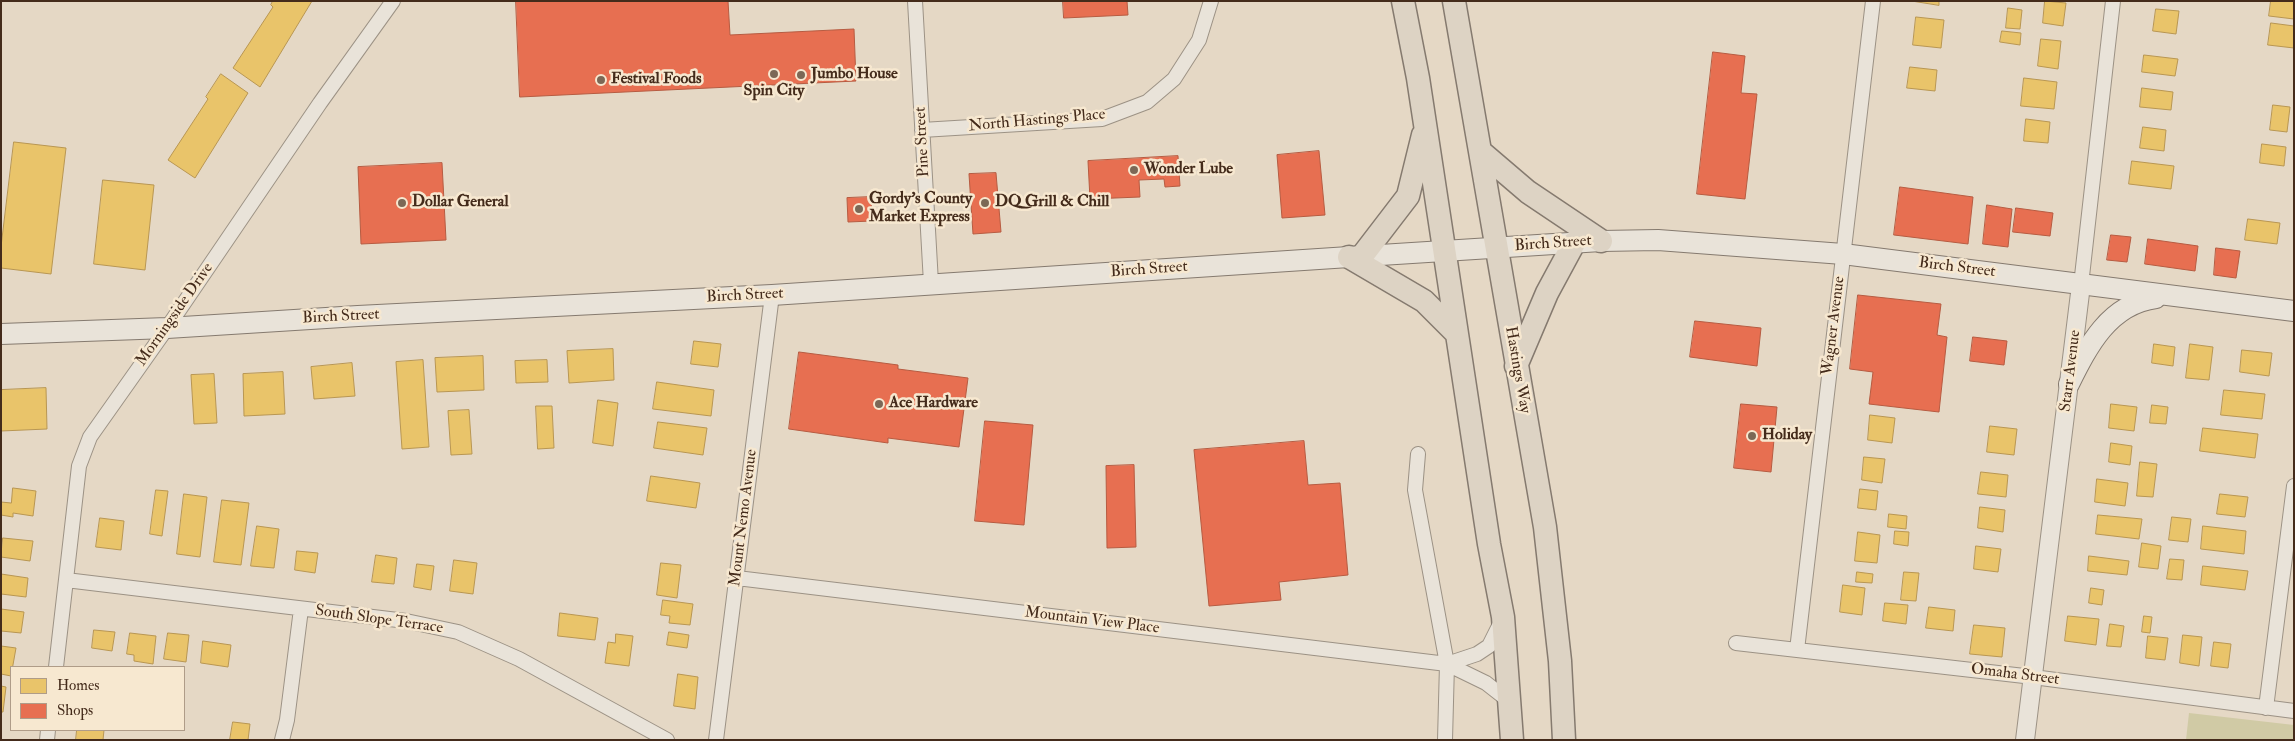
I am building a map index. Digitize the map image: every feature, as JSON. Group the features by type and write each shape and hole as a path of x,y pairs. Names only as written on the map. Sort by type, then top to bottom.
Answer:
{"main road":[{"path":"1403,1 1426,124 1489,544 1503,617 1512,740"},
{"name":"Hastings Way","path":"1454,1 1545,527 1560,661 1564,740"},
{"path":"1458,23 1460,1"},
{"path":"1426,124 1408,196 1356,256 1424,301 1457,334"},
{"path":"1480,151 1528,192 1601,241"},
{"name":"Birch Street","path":"1,334 167,328 358,316 772,296 931,283 1601,241 1698,241 1843,254 2294,311"},
{"path":"1516,366 1547,293 1574,243"},
{"path":"2069,384 2085,352 2107,323 2134,303 2168,296"}],"street":[{"name":"Morningside Drive","path":"56,666 79,466 90,437 167,328 320,103 393,1"},
{"name":"Pine Street","path":"915,1 931,283"},
{"name":"North Hastings Place","path":"922,130 1102,118 1147,102 1174,79 1194,48 1199,40 1211,1"},
{"name":"Wagner Avenue","path":"1797,650 1873,1"},
{"name":"Starr Avenue","path":"2025,740 2081,285 2113,1"},
{"name":"Mount Nemo Avenue","path":"716,740 772,296"},
{"path":"1418,454 1415,490 1447,664 1445,740"},
{"path":"2266,708 2294,486"},
{"name":"Mountain View Place","path":"737,578 1447,664 1486,683 1509,701"},
{"name":"South Slope Terrace","path":"66,580 406,621 458,632 519,659 668,740"},
{"path":"282,740 288,720 301,609"},
{"name":"Mountain View Place","path":"1447,664 1468,658 1489,646 1503,617"},
{"name":"Omaha Street","path":"1736,643 2033,677 2294,711"}],"shaded area":[{"path":"2189,713 2294,725 2294,740 2186,740"}],"building: Homes":[{"path":"273,1 312,1 260,87 233,68 273,7 271,5"},
{"path":"1912,1 1939,1 1939,5"},
{"path":"2045,1 2066,3 2063,26 2043,23"},
{"path":"2271,1 2294,1 2294,19 2269,16"},
{"path":"2008,8 2022,10 2020,29 2006,28"},
{"path":"2156,9 2179,11 2176,34 2153,31"},
{"path":"1916,17 1944,20 1941,48 1913,45"},
{"path":"2271,23 2294,26 2294,48 2268,45"},
{"path":"2002,31 2021,33 2020,45 2000,42"},
{"path":"2041,39 2061,41 2058,69 2038,66"},
{"path":"2144,55 2178,59 2175,76 2142,72"},
{"path":"1910,67 1937,70 1935,91 1907,88"},
{"path":"221,74 248,93 195,178 168,160 208,99 206,97"},
{"path":"2024,78 2057,82 2054,109 2021,106"},
{"path":"2142,88 2173,92 2171,110 2140,107"},
{"path":"2273,105 2290,107 2287,132 2270,130"},
{"path":"2026,119 2050,122 2048,143 2024,141"},
{"path":"2143,127 2166,130 2164,151 2140,148"},
{"path":"14,142 66,148 51,274 1,268 1,247"},
{"path":"2262,144 2286,147 2284,166 2260,163"},
{"path":"2132,161 2174,166 2171,189 2129,184"},
{"path":"103,180 154,185 145,270 94,264"},
{"path":"2248,219 2280,223 2277,244 2245,240"},
{"path":"694,341 721,344 718,367 691,364"},
{"path":"2154,344 2175,347 2173,366 2152,363"},
{"path":"2190,344 2213,347 2209,380 2186,378"},
{"path":"613,349 614,380 569,383 567,351"},
{"path":"2242,350 2272,353 2269,376 2240,372"},
{"path":"483,356 484,390 437,392 435,358"},
{"path":"423,360 429,447 402,449 396,362"},
{"path":"547,360 548,382 516,383 515,361"},
{"path":"352,363 355,396 314,399 311,367"},
{"path":"283,372 285,414 244,416 243,374"},
{"path":"214,374 217,423 194,424 191,375"},
{"path":"657,382 714,390 711,416 653,409"},
{"path":"46,388 47,429 1,431 1,390"},
{"path":"2224,390 2265,394 2262,419 2221,415"},
{"path":"598,400 618,403 613,446 593,443"},
{"path":"2111,404 2137,407 2134,431 2109,428"},
{"path":"2152,405 2168,407 2166,424 2150,423"},
{"path":"536,406 552,406 554,448 538,449"},
{"path":"469,410 472,454 451,455 448,411"},
{"path":"1870,415 1895,418 1892,443 1868,440"},
{"path":"658,422 707,428 703,455 654,448"},
{"path":"1990,426 2017,429 2014,455 1987,452"},
{"path":"2203,428 2258,434 2255,458 2200,451"},
{"path":"2111,443 2132,446 2130,465 2109,462"},
{"path":"1864,457 1885,459 1882,483 1862,480"},
{"path":"2140,462 2157,464 2153,497 2137,496"},
{"path":"1981,472 2008,475 2006,497 1978,494"},
{"path":"651,476 700,483 696,508 647,501"},
{"path":"2097,479 2128,483 2125,506 2095,502"},
{"path":"13,488 36,491 33,516 13,513 13,517 1,515 1,502 11,503"},
{"path":"1860,489 1878,491 1876,510 1858,508"},
{"path":"156,490 168,491 162,536 150,534"},
{"path":"184,494 207,497 200,557 177,554"},
{"path":"2220,494 2248,497 2245,517 2217,514"},
{"path":"222,500 249,503 241,565 214,562"},
{"path":"1980,507 2005,510 2003,532 1978,528"},
{"path":"1889,514 1907,516 1906,529 1888,527"},
{"path":"2098,515 2142,519 2139,539 2096,534"},
{"path":"2172,517 2191,519 2188,542 2169,540"},
{"path":"100,518 124,521 121,550 96,547"},
{"path":"257,526 279,529 274,568 251,566"},
{"path":"2203,526 2246,531 2244,554 2201,549"},
{"path":"1895,531 1909,532 1908,546 1894,544"},
{"path":"1858,532 1880,535 1877,563 1855,561"},
{"path":"3,538 33,541 30,561 1,557"},
{"path":"2142,543 2161,546 2158,569 2139,567"},
{"path":"1976,546 2001,549 1998,572 1974,569"},
{"path":"297,551 318,553 315,573 295,570"},
{"path":"376,555 397,558 394,584 372,582"},
{"path":"2089,556 2129,561 2127,575 2088,571"},
{"path":"2170,559 2184,560 2182,580 2167,579"},
{"path":"454,560 477,563 473,594 450,591"},
{"path":"661,563 681,565 677,598 657,595"},
{"path":"417,564 434,566 431,590 414,587"},
{"path":"2203,566 2248,571 2245,590 2201,585"},
{"path":"1857,572 1873,574 1872,583 1856,582"},
{"path":"1904,572 1919,573 1916,601 1901,600"},
{"path":"1,574 28,578 26,597 1,594"},
{"path":"1843,585 1865,588 1862,615 1840,612"},
{"path":"2091,588 2104,590 2102,605 2089,603"},
{"path":"663,600 693,604 690,625 669,623 670,616 661,615"},
{"path":"1885,603 1908,605 1906,624 1883,621"},
{"path":"1929,607 1955,610 1953,631 1926,628"},
{"path":"1,609 24,612 21,633 1,631"},
{"path":"560,613 598,618 595,640 558,636"},
{"path":"2068,616 2099,619 2096,645 2065,641"},
{"path":"2144,616 2152,617 2150,633 2142,632"},
{"path":"2110,624 2124,626 2121,647 2107,646"},
{"path":"1974,625 2005,628 2002,657 1970,654"},
{"path":"94,630 115,632 112,651 92,648"},
{"path":"669,632 689,635 687,648 667,645"},
{"path":"130,633 156,636 153,664 134,661 134,655 127,654"},
{"path":"168,633 189,635 186,662 164,659"},
{"path":"616,634 633,636 629,666 605,663 608,642 615,643"},
{"path":"2183,635 2202,637 2199,666 2180,663"},
{"path":"2148,636 2168,638 2165,660 2146,658"},
{"path":"203,641 231,645 228,667 201,663"},
{"path":"2214,642 2231,644 2228,668 2211,666"},
{"path":"1,646 16,648 13,666 10,666 10,676 1,674"},
{"path":"678,674 698,677 695,709 674,706"},
{"path":"1,686 6,687 3,712 1,712"},
{"path":"233,722 250,724 248,740 230,740"},
{"path":"77,731 104,731 103,740 76,740"}],"building: Shops":[{"path":"516,1 728,1 730,35 854,29 856,81 520,97"},
{"path":"1063,1 1127,1 1128,15 1064,18"},
{"path":"1713,52 1745,56 1741,93 1757,94 1745,199 1697,194"},
{"path":"1319,151 1325,215 1282,218 1277,155"},
{"name":"Wonder Lube","path":"1178,156 1180,186 1165,187 1164,179 1139,180 1140,197 1090,199 1088,161"},
{"name":"Dollar General","path":"442,163 446,240 361,244 358,167"},
{"name":"DQ Grill & Chill","path":"996,173 1001,232 973,234 969,174"},
{"path":"1900,187 1973,197 1968,244 1894,235"},
{"name":"Gordy's County Market Express","path":"871,197 872,221 848,222 847,198"},
{"path":"1987,205 2012,209 2008,247 1983,244"},
{"path":"2016,208 2053,213 2050,236 2013,232"},
{"path":"2111,235 2131,237 2127,262 2107,260"},
{"path":"2148,239 2198,246 2195,271 2145,264"},
{"path":"2216,248 2240,251 2236,278 2214,275"},
{"path":"1858,295 1941,304 1937,335 1947,337 1939,412 1869,404 1873,372 1850,369"},
{"path":"1695,321 1761,328 1757,366 1690,357"},
{"path":"1973,337 2007,341 2004,365 1970,361"},
{"name":"Ace Hardware","path":"799,352 898,365 898,369 968,378 959,447 888,438 888,443 789,429"},
{"path":"1741,404 1777,407 1771,472 1734,468"},
{"path":"985,421 1033,425 1024,525 975,521"},
{"path":"1304,441 1308,485 1340,483 1348,575 1279,582 1281,600 1209,606 1194,450"},
{"path":"1134,465 1136,547 1107,548 1106,466"}],"place":[{"name":"Spin City","path":"774,74"},
{"name":"Jumbo House","path":"801,75"},
{"name":"Festival Foods","path":"601,80"},
{"name":"Wonder Lube","path":"1134,170"},
{"name":"Dollar General","path":"402,203"},
{"name":"DQ Grill & Chill","path":"985,203"},
{"name":"Gordy's County Market Express","path":"859,209"},
{"name":"Ace Hardware","path":"879,404"},
{"name":"Holiday","path":"1752,436"}]}
